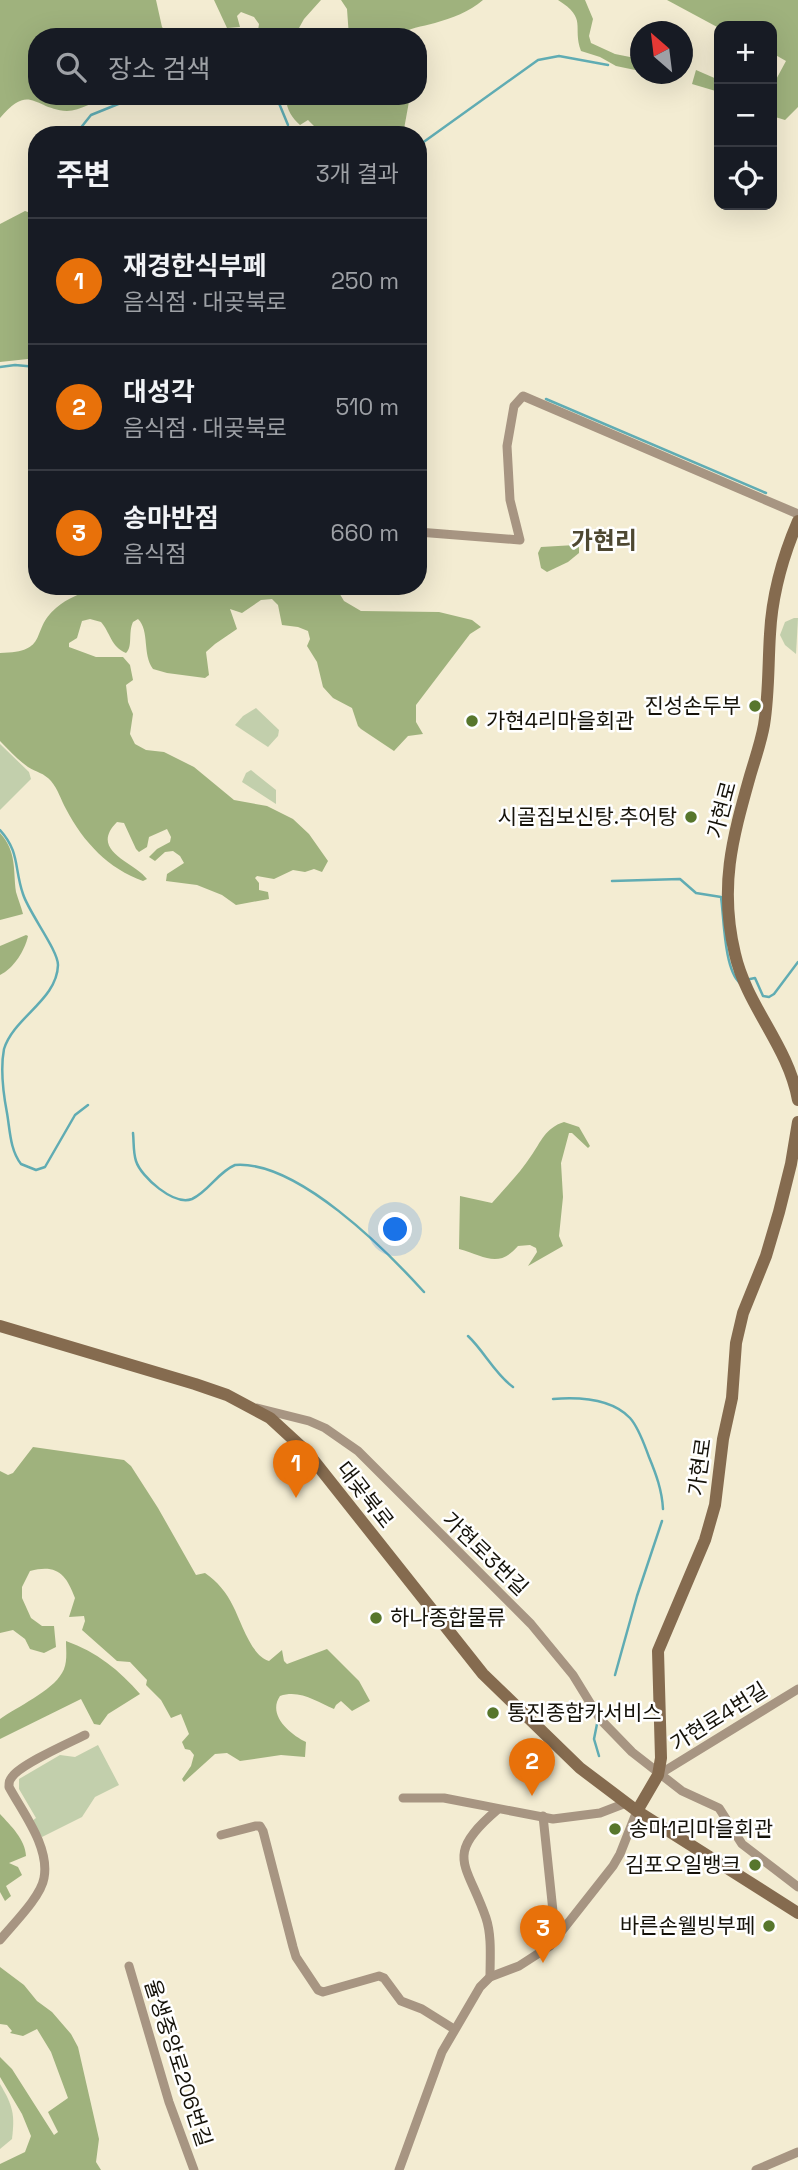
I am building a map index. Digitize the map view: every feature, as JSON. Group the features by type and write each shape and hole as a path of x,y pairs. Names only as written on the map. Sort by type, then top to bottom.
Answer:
{"street":[{"path":"427,533 520,540 510,500 507,446 514,407 523,396 798,514"},
{"name":"가현로","path":"798,521 777,586 770,633 770,670 763,732 736,828 726,885 732,938 740,972 785,1057 798,1100"},
{"name":"가현로","path":"637,1811 655,1780 662,1745 657,1651 708,1532 715,1505 723,1438 732,1398 736,1343 743,1313 766,1256 779,1212 798,1122"},
{"name":"대곶북로","path":"0,1326 227,1395 277,1424 307,1452 483,1674 580,1768 637,1811 798,1913"},
{"name":"가현로3번길","path":"252,1408 267,1409 309,1421 333,1433 358,1451 531,1624 573,1675 600,1719 655,1780"},
{"name":"가현로4번길","path":"655,1780 798,1689"},
{"path":"0,1940 28,1906 44,1878 45,1860 37,1837 9,1787 10,1779 16,1772 38,1759 85,1735"},
{"path":"404,1798 444,1798 553,1819 600,1813 621,1800 639,1794 655,1780"},
{"path":"655,1780 649,1801 656,1823"},
{"path":"655,1780 719,1808 742,1844 798,1887"},
{"path":"490,1977 490,1946 486,1920 465,1871 463,1854 474,1830 497,1810"},
{"path":"399,2170 428,2084 454,2029 480,1987 490,1977 526,1962 556,1940 613,1866 637,1811"},
{"path":"543,1816 556,1940"},
{"path":"221,1835 260,1826 296,1958 318,1990 323,1992 379,1976 384,1978 401,2001 454,2029"},
{"name":"율생중앙로206번길","path":"129,1966 169,2102 194,2170"},
{"path":"756,2170 798,2152"}],"green space":[{"path":"0,0 156,0 163,28 28,28 28,99 18,101 0,118"},
{"path":"214,0 321,0 299,28 258,28 254,17 241,12 237,16 240,27 227,28"},
{"path":"341,0 483,0 460,14 415,28 348,28 347,9"},
{"path":"558,0 585,0 593,19 589,36 591,43 615,54 630,57 630,69 581,51 576,18"},
{"path":"667,0 798,0 798,107 785,120 777,118 777,78 786,61 777,56 777,21 714,21 714,25"},
{"path":"696,70 714,78 714,91 692,84"},
{"path":"45,105 88,105 72,111"},
{"path":"408,105 405,126 314,126 308,120 300,125 287,107"},
{"path":"25,211 28,212 28,359 0,362 0,224"},
{"path":"579,546 579,553 568,562 547,572 541,568 538,553 541,547"},
{"path":"76,595 340,595 344,601 361,611 439,612 472,620 481,627 470,634 416,705 416,722 423,734 408,736 394,751 361,729 352,708 333,698 323,687 317,662 307,646 310,639 308,631 282,625 278,605 272,599 261,600 242,613 230,609 237,629 206,652 209,675 205,678 153,669 148,657 144,630 138,619 133,622 126,653 114,643 101,622 90,619 82,621 77,638 69,643 69,647 96,657 123,657 130,665 133,680 126,685 133,714 130,734 135,744 146,750 164,752 194,767 234,800 267,806 293,819 309,834 328,861 322,872 314,869 305,872 293,870 274,879 257,876 255,878 259,883 259,890 268,892 269,899 236,905 222,895 197,885 166,881 167,874 184,863 173,851 165,852 155,861 149,857 170,842 167,829 149,837 147,847 139,852 124,823 117,822 109,832 108,841 111,848 147,879 143,881 131,876 108,862 80,832 51,781 24,764 0,741 0,653 16,652 33,644 48,616"},
{"path":"798,618 796,654 785,645 780,635 785,622"},
{"path":"256,708 279,730 278,736 268,747 235,725"},
{"path":"0,744 29,772 31,779 0,810"},
{"path":"251,770 276,790 276,804 242,782 246,773"},
{"path":"0,833 12,854 16,892 23,914 0,920"},
{"path":"26,935 27,941 22,953 10,968 0,975 0,946"},
{"path":"564,1122 579,1127 590,1146 588,1148 569,1133 561,1163 563,1197 559,1236 563,1246 528,1266 537,1252 536,1248 530,1245 518,1246 511,1253 497,1259 459,1249 460,1196 492,1203 548,1132"},
{"path":"33,1447 124,1460 131,1466 158,1508 196,1575 205,1573 225,1592 247,1637 263,1658 269,1661 282,1650 287,1664 327,1649 359,1681 370,1701 352,1711 341,1701 334,1709 301,1695 280,1696 276,1710 278,1717 287,1729 306,1742 305,1757 281,1755 240,1761 227,1753 215,1754 184,1782 182,1779 191,1766 194,1755 185,1749 182,1742 189,1734 181,1714 171,1718 161,1700 146,1685 147,1680 130,1662 117,1661 82,1630 84,1616 69,1617 75,1598 64,1577 54,1570 30,1571 22,1587 22,1598 31,1618 42,1626 54,1626 56,1647 44,1653 30,1649 25,1639 13,1630 0,1633 0,1471 8,1475 13,1473"},
{"path":"66,1641 107,1663 140,1694 108,1714 100,1725 94,1724 81,1699 0,1739 0,1719 42,1692 62,1673 66,1662"},
{"path":"98,1745 119,1785 95,1797 82,1817 42,1837 32,1821 36,1818 19,1789 19,1779 60,1755 75,1757"},
{"path":"0,1814 20,1838 26,1856 9,1863 18,1867 22,1875 6,1886 11,1896 5,1901 0,1892"},
{"path":"0,1967 52,2012 71,2034 78,2047 99,2139 96,2162 101,2170 0,2170 0,2164 25,2152 31,2136 22,2114 0,2077 0,2057 12,2069 54,2135 58,2132 48,2112 68,2098 51,2052 37,2029 23,2036 10,2033 12,2031 7,2025 0,2024"},
{"path":"0,2084 12,2110 13,2123 12,2139 0,2149"}],"waterway":[{"path":"427,140 538,60 559,56 608,65"},
{"path":"82,126 91,115 116,105"},
{"path":"280,105 288,125"},
{"path":"0,367 28,366"},
{"path":"546,399 766,493"},
{"path":"0,830 14,853 26,902 53,950 58,965 51,988 17,1027 4,1049 4,1097 13,1146 21,1164 36,1170 45,1167 75,1115 88,1105"},
{"path":"612,881 680,879 696,893 721,897 728,955 740,983"},
{"path":"750,979 755,978 763,996 769,997 798,962"},
{"path":"133,1133 134,1154 139,1168 151,1182 168,1194 185,1200 192,1199 235,1165 259,1167 312,1192 338,1211 364,1232 424,1292"},
{"path":"468,1336 513,1387"},
{"path":"553,1399 594,1400 613,1406 630,1418 639,1431 654,1470 663,1509"},
{"path":"615,1675 662,1521"},
{"path":"597,1724 594,1739 599,1756"}],"place":[{"name":"진성손두부","path":"755,706"},
{"name":"가현4리마을회관","path":"472,721"},
{"name":"시골집보신탕.추어탕","path":"691,817"},
{"name":"재경한식부페","path":"296,1498"},
{"name":"하나종합물류","path":"376,1618"},
{"name":"통진종합카서비스","path":"493,1713"},
{"name":"대성각","path":"532,1796"},
{"name":"송마1리마을회관","path":"615,1829"},
{"name":"김포오일뱅크","path":"755,1865"},
{"name":"바른손웰빙부페","path":"769,1926"},
{"name":"송마반점","path":"543,1963"}],"district":[{"name":"가현리","path":"604,541"}]}
